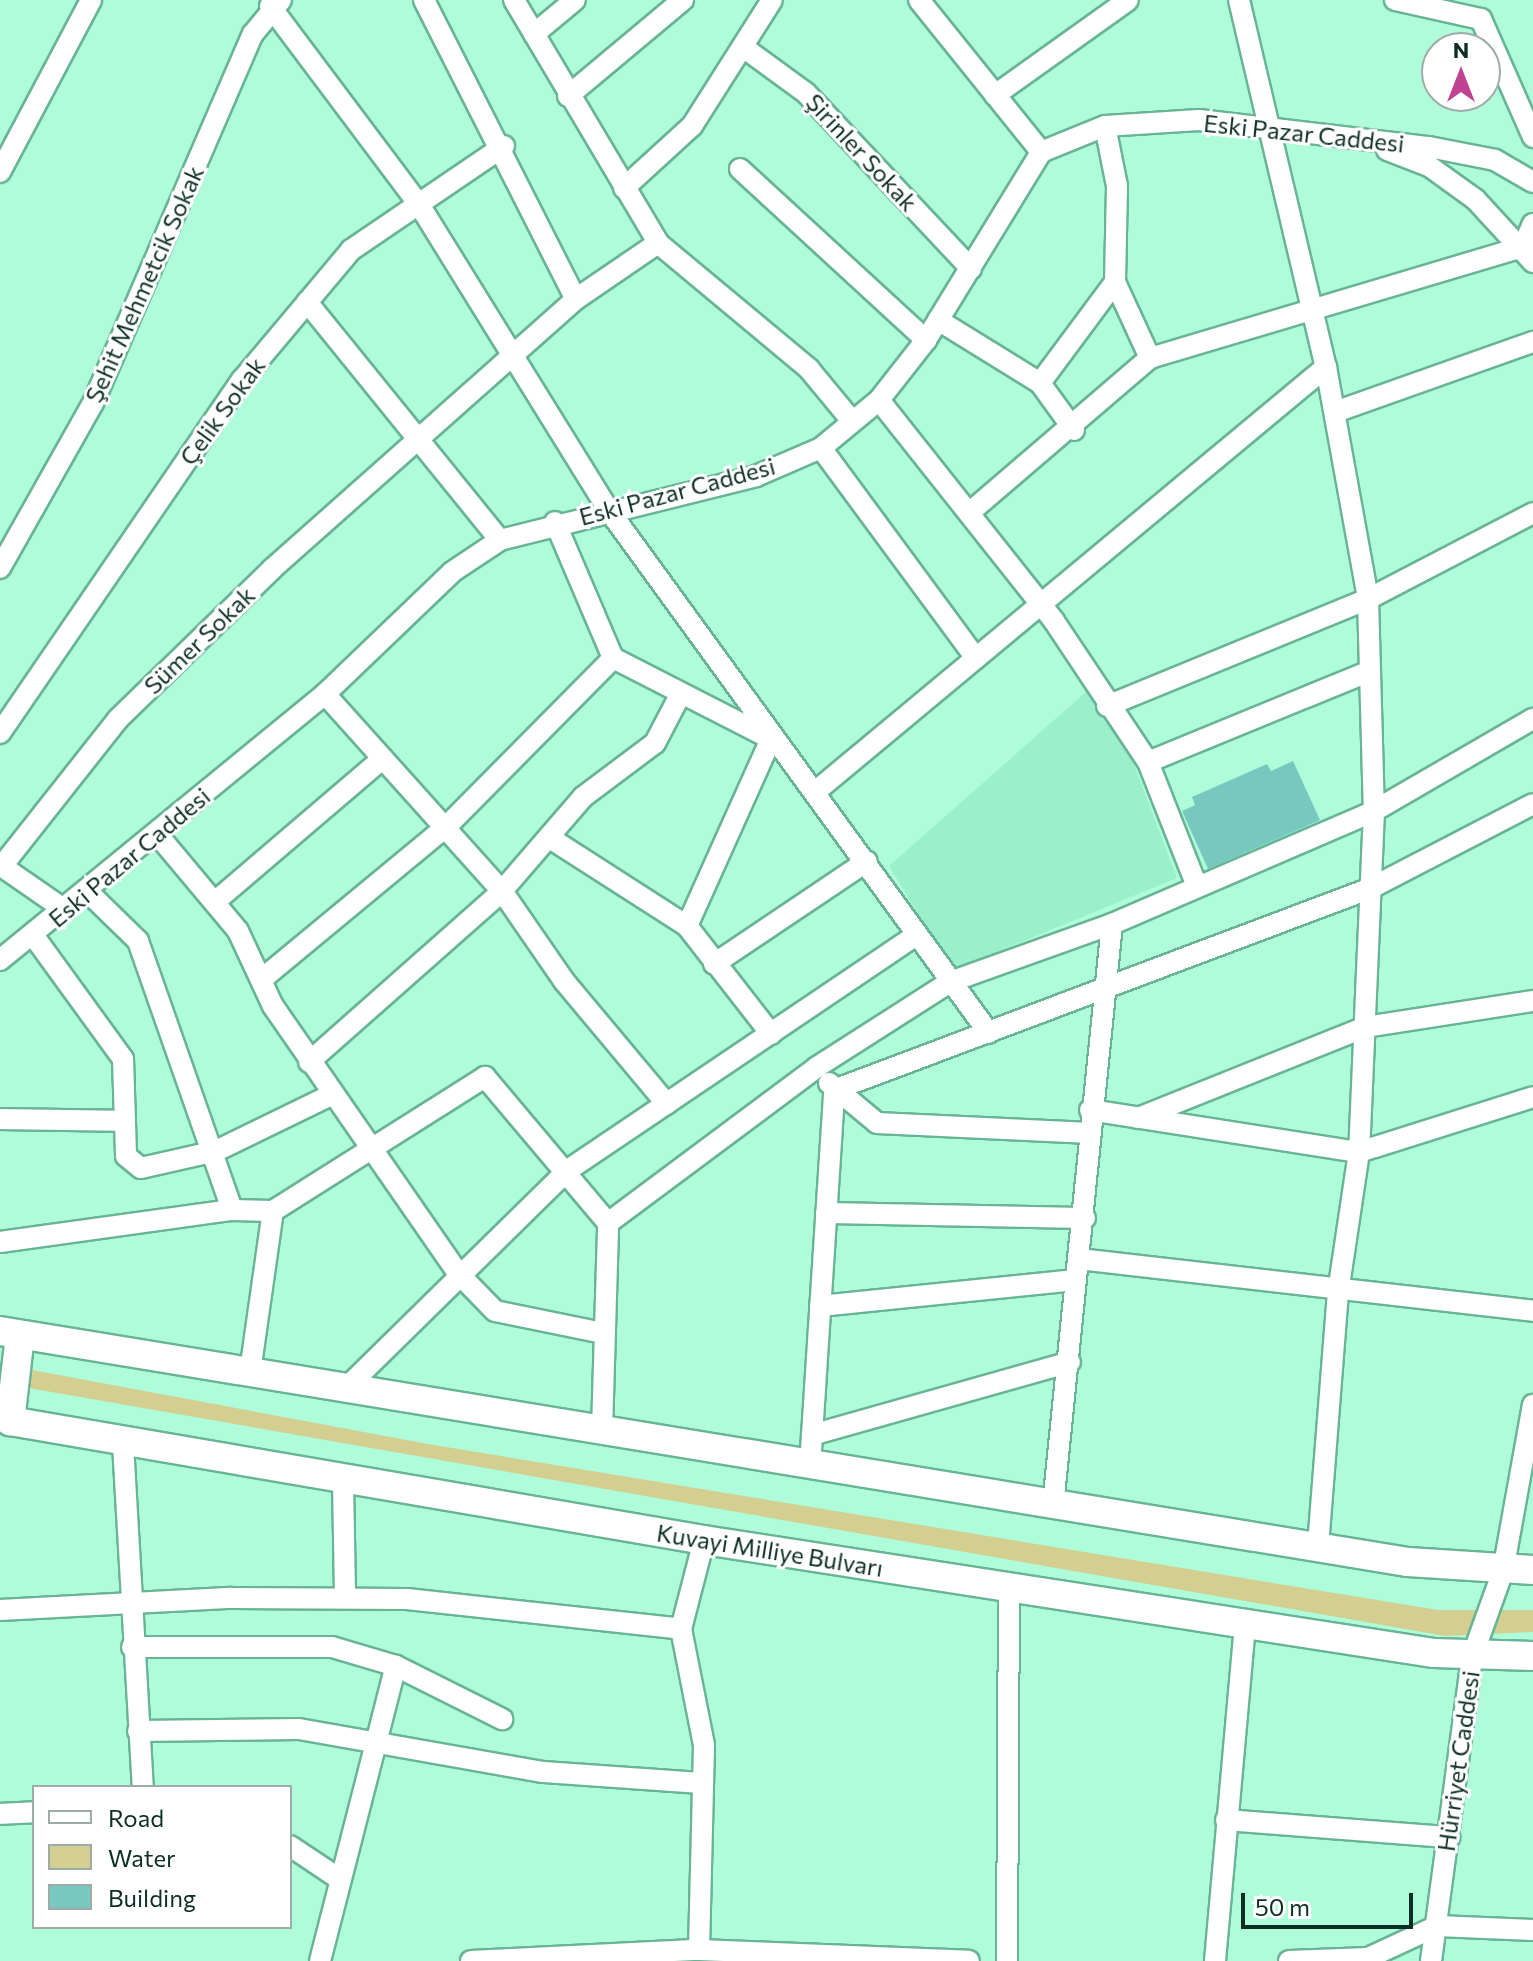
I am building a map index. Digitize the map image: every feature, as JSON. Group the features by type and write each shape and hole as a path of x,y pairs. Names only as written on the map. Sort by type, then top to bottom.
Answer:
{"main road":[{"path":"0,1309 13,1342 8,1413"},
{"path":"13,1342 250,1372 1318,1547 1503,1571 1533,1570"},
{"name":"Kuvayi Milliye Bulvarı","path":"8,1413 123,1444 704,1540 1472,1657 1533,1656"}],"street":[{"path":"0,172 91,0"},
{"path":"424,0 504,146 576,299"},
{"path":"514,0 568,96 658,243 809,369 852,421"},
{"path":"534,34 575,0"},
{"path":"568,96 683,0"},
{"path":"624,188 692,126 772,0"},
{"path":"995,95 1128,0"},
{"path":"1239,0 1326,367 1368,599 1374,811 1359,1152 1338,1292 1318,1547"},
{"path":"1395,0 1481,19 1533,137"},
{"path":"276,3 420,206 610,512 771,739 867,861 916,935 989,1033"},
{"name":"Şehit Mehmetcik Sokak","path":"0,568 93,403 276,3"},
{"path":"928,3 1041,152"},
{"name":"Şirinler Sokak","path":"743,47 806,93 971,269"},
{"path":"1105,126 1117,186 1115,282 1150,358"},
{"name":"Eski Pazar Caddesi","path":"0,960 88,892 325,694 452,572 500,540 555,522 610,512 756,476 821,448 879,400 926,340 1041,152 1105,126 1268,126 1495,160 1533,182"},
{"path":"1357,139 1429,166 1528,254"},
{"name":"Çelik Sokak","path":"0,733 242,380 351,250 504,146"},
{"path":"740,169 926,340"},
{"path":"1528,254 1533,224"},
{"name":"Sümer Sokak","path":"1,866 118,719 419,435 576,299 658,243"},
{"path":"969,513 1074,430 1150,358 1311,305 1528,254"},
{"path":"1040,383 1115,282"},
{"path":"307,302 419,435 500,540"},
{"path":"938,320 1040,383 1074,430"},
{"path":"1335,412 1533,342"},
{"path":"815,792 1326,367"},
{"path":"879,400 1042,605 1107,706 1148,762 1196,884"},
{"path":"821,448 976,658"},
{"path":"1107,706 1368,599 1533,513"},
{"path":"555,522 613,658 679,697 771,739"},
{"path":"262,979 446,827 613,658"},
{"path":"1148,762 1370,671"},
{"path":"325,694 502,891 564,981 667,1104"},
{"path":"309,1062 502,891 553,840 583,797 655,743 679,697"},
{"path":"608,1223 817,1067 950,982 1112,924 1196,884 1374,811 1533,719"},
{"path":"687,926 771,739"},
{"path":"217,900 383,758"},
{"path":"834,1090 1108,990 1371,888 1533,804"},
{"path":"157,834 217,900 309,1062 376,1151 457,1272 495,1311 603,1333"},
{"path":"553,840 687,926 771,1034"},
{"path":"714,964 867,861"},
{"path":"1,866 65,910"},
{"path":"88,892 138,941 216,1151 232,1210"},
{"path":"1053,1505 1085,1218 1090,1110 1108,990 1112,924"},
{"path":"33,935 123,1059 126,1156 141,1168 216,1151 331,1095"},
{"path":"346,1388 457,1272 568,1170 916,935"},
{"path":"1138,1118 1365,1027 1533,1001"},
{"path":"817,1067 834,1090 877,1123 1091,1133"},
{"path":"0,1242 232,1210 273,1211 376,1151 485,1077 568,1170 608,1223 602,1431"},
{"path":"810,1466 834,1090"},
{"path":"1090,1110 1359,1152 1533,1097"},
{"path":"0,1119 125,1121"},
{"path":"250,1372 273,1211"},
{"path":"826,1213 1085,1218"},
{"path":"1079,1259 1338,1292 1533,1311"},
{"path":"820,1306 1076,1280"},
{"path":"812,1435 1070,1362"},
{"name":"Hürriyet Caddesi","path":"1431,1961 1472,1657 1503,1571 1533,1405"},
{"path":"123,1444 128,1604 143,1785"},
{"path":"343,1480 345,1598"},
{"path":"699,1950 704,1745 681,1629 704,1540"},
{"path":"1007,1961 1009,1586"},
{"path":"0,1610 345,1598 681,1629"},
{"path":"1215,1961 1245,1622"},
{"path":"132,1647 332,1647 396,1666 502,1719"},
{"path":"320,1961 338,1878 396,1666"},
{"path":"138,1731 299,1729 374,1739 543,1772 702,1783"},
{"path":"0,1814 32,1812"},
{"path":"1226,1820 1449,1837"},
{"path":"292,1847 338,1878"},
{"path":"1289,1961 1368,1958 1437,1926 1533,1930"},
{"path":"471,1961 699,1950 969,1961"}],"shaded area":[{"path":"1087,691 1134,764 1177,878 953,970 889,866"}],"water":[{"path":"0,1364 428,1444 1438,1610 1533,1610 1533,1632 1445,1636 0,1383"}],"building":[{"path":"1293,761 1320,820 1208,869 1182,811 1195,805 1192,797 1267,764 1271,771"}]}
